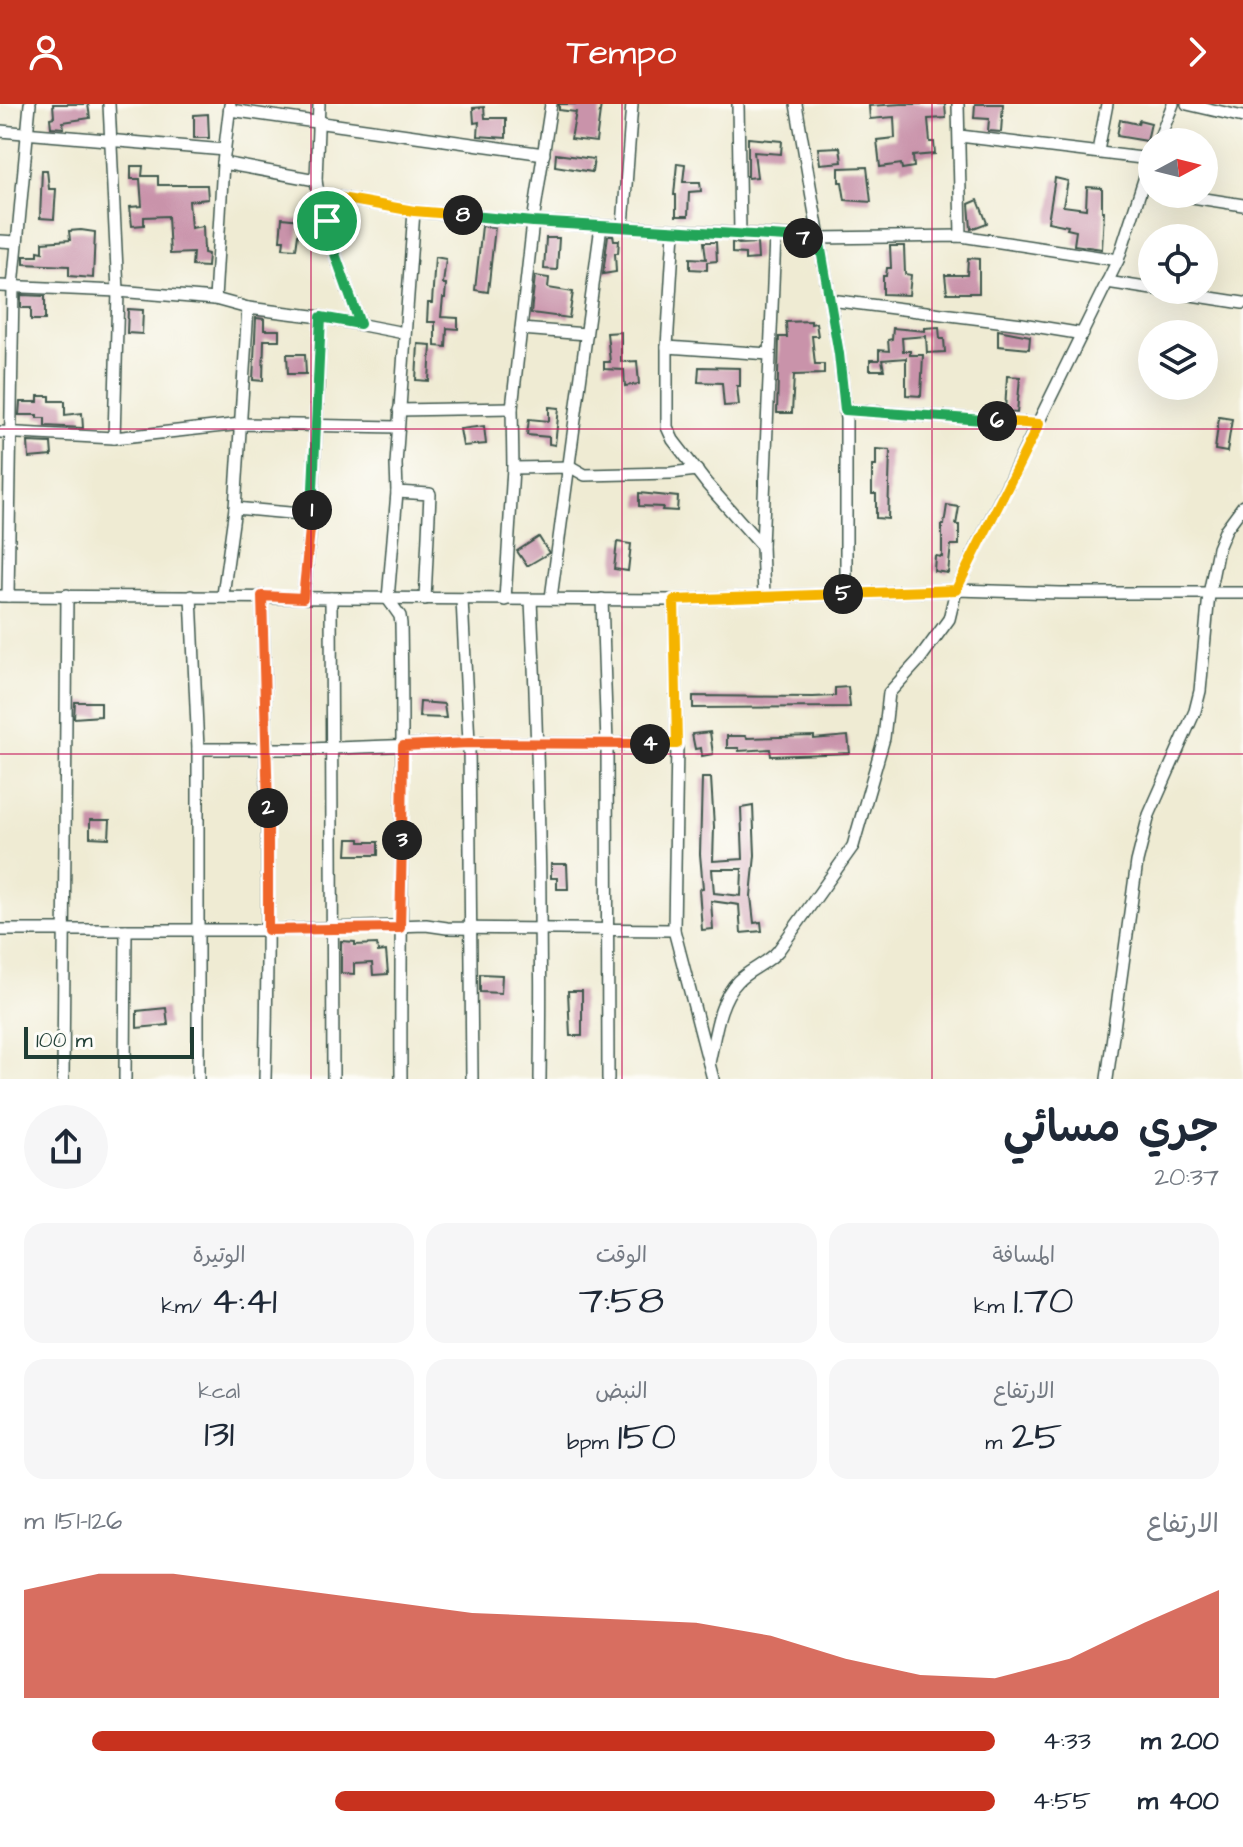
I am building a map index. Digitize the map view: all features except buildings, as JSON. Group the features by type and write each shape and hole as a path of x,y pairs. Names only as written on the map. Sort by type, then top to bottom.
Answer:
{"street":[{"path":"30,104 16,242 4,432 11,548 4,596 674,600 956,590 1243,593"},
{"path":"109,104 118,291 114,438"},
{"path":"319,104 318,194 360,324"},
{"path":"505,600 513,468 512,408 533,222 551,104"},
{"path":"623,226 632,104"},
{"path":"738,104 740,236"},
{"path":"796,104 830,300 845,410 846,574 843,594"},
{"path":"958,104 961,236"},
{"path":"1098,151 1107,104"},
{"path":"1164,128 1173,104"},
{"path":"1187,104 1243,117"},
{"path":"215,299 223,163 230,107 319,124 544,154"},
{"path":"0,131 225,150"},
{"path":"960,136 1138,156"},
{"path":"223,163 316,180"},
{"path":"318,194 414,211 740,236 961,236 1118,260"},
{"path":"1218,201 1243,205"},
{"path":"709,1063 722,1010 732,988 748,973 770,961 853,846 884,738 889,693 919,660 949,619 956,590 1083,334 1139,208"},
{"path":"401,1079 403,746 400,616 388,599 397,492 397,427 414,211"},
{"path":"551,598 601,226"},
{"path":"674,231 667,347 667,427 673,440 762,546"},
{"path":"764,596 762,546 775,237"},
{"path":"0,241 16,242"},
{"path":"1107,282 1138,287"},
{"path":"0,286 215,299 248,308 321,317 404,333"},
{"path":"1218,299 1243,303"},
{"path":"830,300 1083,334"},
{"path":"223,595 235,508 248,308"},
{"path":"303,598 312,515 321,317"},
{"path":"521,329 586,334"},
{"path":"667,347 769,354"},
{"path":"399,410 512,408"},
{"path":"845,410 1039,424"},
{"path":"4,432 114,438 241,424 397,427"},
{"path":"513,468 571,467 585,475 697,470"},
{"path":"397,492 430,494 425,599"},
{"path":"1107,1079 1137,862 1149,815 1195,711 1200,691 1209,594 1218,548 1226,529 1243,506"},
{"path":"235,508 312,515"},
{"path":"63,1079 67,595"},
{"path":"191,596 198,749 198,1079"},
{"path":"262,596 267,749 265,1079"},
{"path":"331,598 333,1079"},
{"path":"462,599 469,743 468,928 472,1079"},
{"path":"602,599 607,744 608,1079"},
{"path":"531,600 542,929 540,1079"},
{"path":"674,600 677,744 674,930 713,1079"},
{"path":"198,749 469,743 677,744"},
{"path":"0,930 268,930 426,925 674,930"},
{"path":"125,1079 126,930"}],"route":[{"path":"318,194 414,211 533,222 740,236 819,238 839,354 845,410 1039,424 956,590 674,600 677,744 469,743 403,746 400,928 268,930 262,596 303,598 312,515 321,317 360,324 335,254 327,221 318,194"}]}
